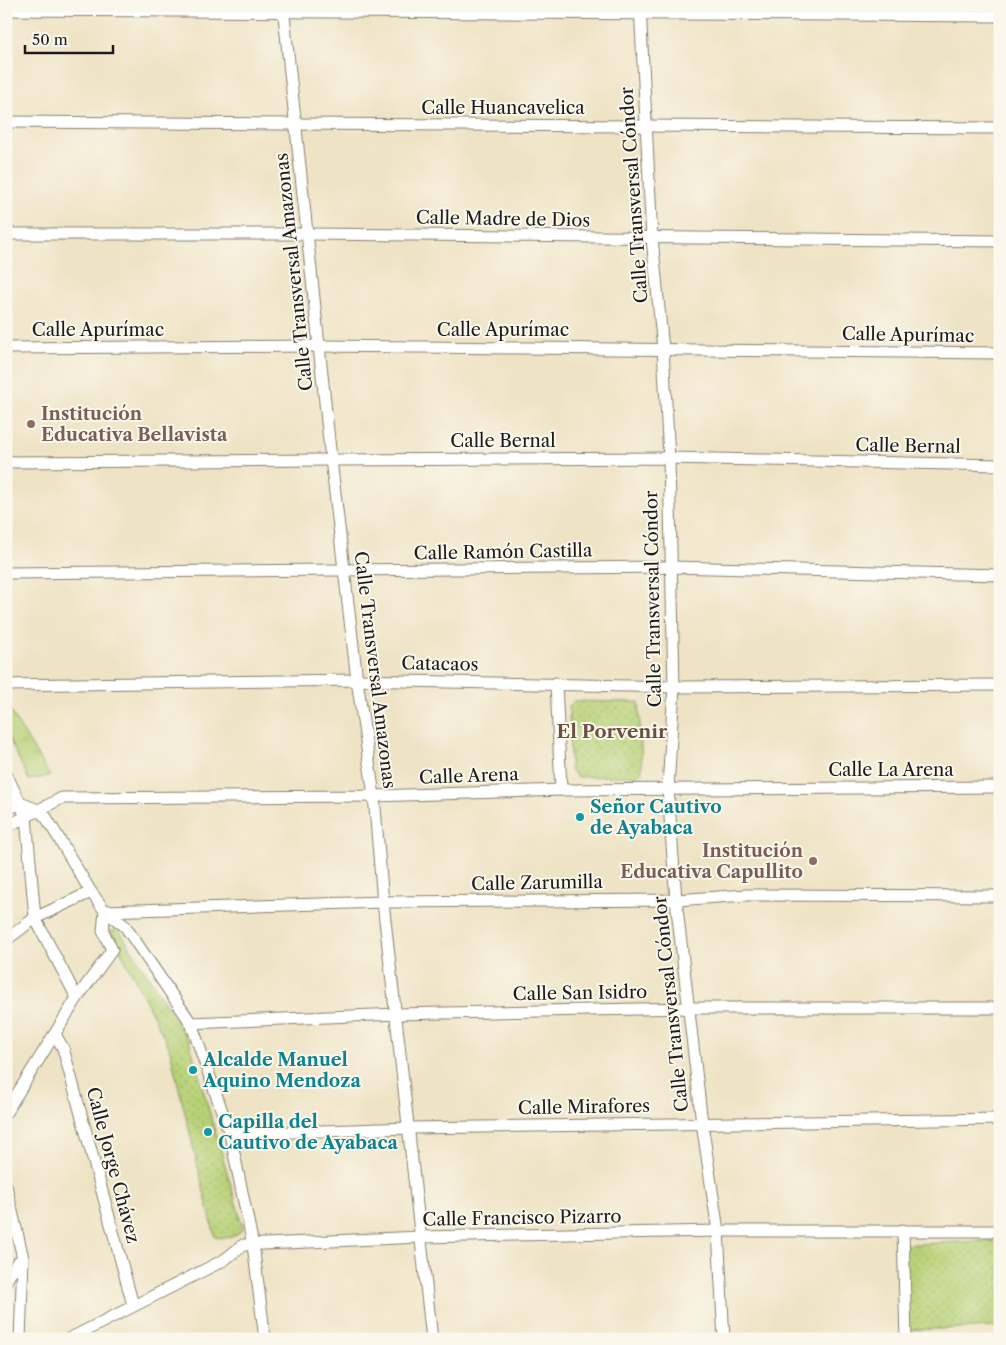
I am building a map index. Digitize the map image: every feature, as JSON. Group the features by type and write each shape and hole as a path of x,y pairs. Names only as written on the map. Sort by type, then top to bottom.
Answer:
{"street":[{"name":"Calle Transversal Amazonas","path":"283,9 297,126 331,459 357,680 374,796 383,902 410,1128 432,1339"},
{"path":"6,10 640,10 1000,16"},
{"name":"Calle Transversal Cóndor","path":"640,10 652,238 663,349 669,458 674,686 668,789 676,900 702,1123 718,1231 724,1339"},
{"name":"Calle Huancavelica","path":"6,122 297,126 647,125 1000,128"},
{"name":"Calle Madre de Dios","path":"6,234 307,234 1000,240"},
{"name":"Calle Apurímac","path":"6,348 320,346 1000,353"},
{"name":"Calle Bernal","path":"6,462 669,458 1000,465"},
{"name":"Calle Ramón Castilla","path":"6,573 671,567 1000,574"},
{"name":"Catacaos","path":"6,684 357,680 844,688 1000,685"},
{"path":"556,683 561,790"},
{"path":"6,774 26,817 35,918 77,998"},
{"name":"Calle La Arena","path":"783,788 1000,787"},
{"name":"Calle Arena","path":"6,827 62,798 374,796 561,790 783,788"},
{"path":"6,810 20,803 38,810 52,825 91,892 105,911 124,926 191,1023 230,1134 253,1246 265,1339"},
{"path":"6,940 35,918 91,892"},
{"name":"Calle Zarumilla","path":"105,911 383,902 676,900 746,895 1000,896"},
{"path":"6,1112 56,1036 77,998 112,950 103,931 105,911"},
{"name":"Calle San Isidro","path":"191,1023 397,1014 690,1008 1000,1008"},
{"name":"Calle Jorge Chávez","path":"56,1036 64,1048 133,1305"},
{"name":"Calle Mirafores","path":"230,1134 410,1128 1000,1119"},
{"path":"6,1186 23,1258 20,1339"},
{"path":"903,1230 906,1339"},
{"name":"Calle Francisco Pizarro","path":"69,1339 224,1260 243,1245 420,1237 718,1231 1000,1231"},
{"path":"6,1281 16,1264 23,1258"}],"green space":[{"path":"574,701 639,702 642,771 637,776 577,777 570,770 569,707"},
{"path":"6,704 50,776 29,780 6,733"},
{"path":"118,928 189,1041 242,1224 243,1229 233,1236 227,1238 215,1237 169,1047 111,932"},
{"path":"1000,1240 1000,1327 903,1330 898,1245"},
{"path":"6,1318 16,1320 14,1339 6,1339"}],"place":[{"name":"Institución Educativa Bellavista","path":"31,424"},
{"name":"Señor Cautivo de Ayabaca","path":"580,817"},
{"name":"Institución Educativa Capullito","path":"813,861"},
{"name":"Alcalde Manuel Aquino Mendoza","path":"193,1070"},
{"name":"Capilla del Cautivo de Ayabaca","path":"208,1132"}],"district":[{"name":"El Porvenir","path":"612,731"}]}
